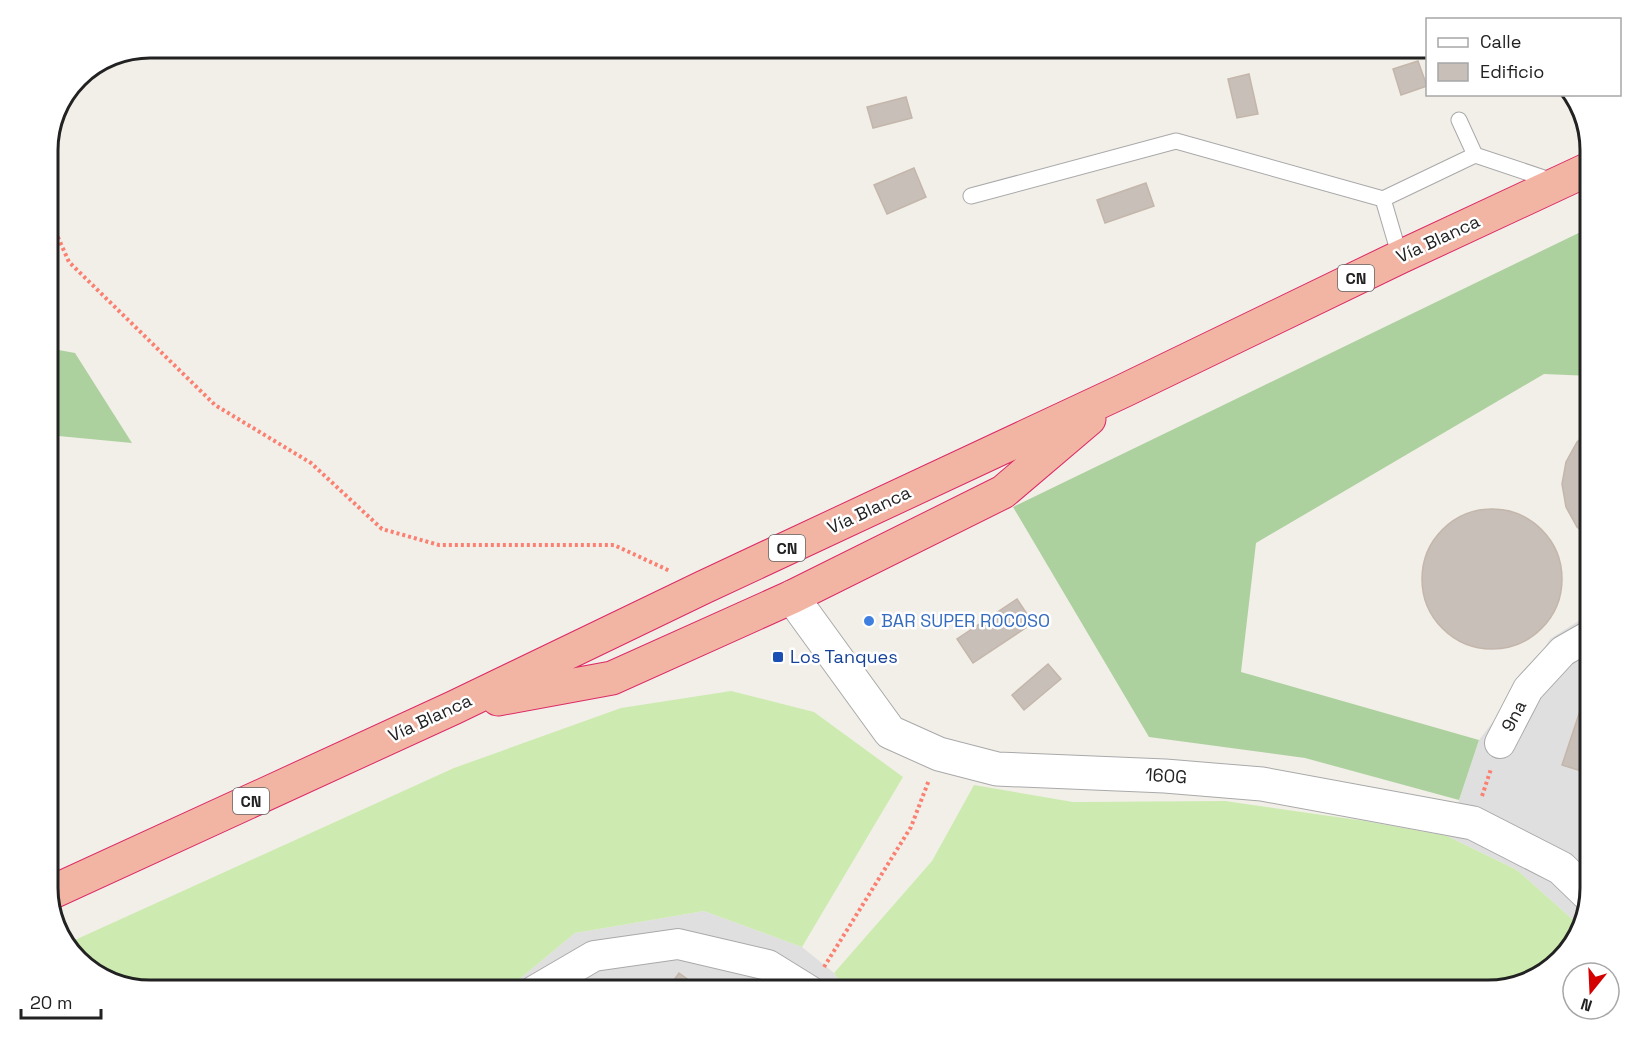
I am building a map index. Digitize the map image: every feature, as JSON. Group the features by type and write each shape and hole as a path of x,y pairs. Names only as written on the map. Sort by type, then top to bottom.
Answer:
{"highway":[{"name":"Vía Blanca","path":"59,889 453,708 1580,173"},
{"path":"453,708 612,678 792,597 1003,492 1123,391"}],"street":[{"name":"160G","path":"792,597 890,732 939,754 997,769 1165,776 1262,784 1473,823 1561,868 1580,886"},
{"name":"9na","path":"1500,743 1528,690 1563,651 1580,641"},
{"path":"553,980 594,956 678,944 768,965 793,980"}],"lane":[{"path":"1459,120 1475,155"},
{"path":"971,196 1176,141 1383,199 1475,155 1559,183"},
{"path":"1383,199 1400,257"}],"path":[{"path":"59,240 69,262 215,405 310,463 382,529 439,545 614,545 704,587"},
{"name":"9na","path":"1473,823 1500,743"},
{"path":"816,980 911,827 939,754"}],"shaded area":[{"path":"1580,620 1580,900 1574,921 1517,870 1447,836 1479,740 1524,681 1550,639"},
{"path":"704,911 802,947 834,973 839,980 518,980 575,933"}],"green space":[{"path":"1580,232 1580,376 1544,374 1256,543 1241,672 1479,740 1459,800 1305,758 1149,737 1013,507"},
{"path":"59,350 75,353 132,443 59,436"},
{"path":"731,691 814,712 903,777 802,947 704,911 575,933 518,980 139,980 105,968 90,958 74,940 454,768 621,708"},
{"path":"974,785 1073,802 1225,801 1365,821 1447,836 1517,870 1574,921 1561,944 1544,961 1524,973 1500,980 839,980 834,973 932,861"}],"building":[{"path":"1418,61 1426,86 1401,95 1393,69"},
{"path":"1249,74 1258,114 1237,118 1228,79"},
{"path":"906,97 912,118 873,128 867,107"},
{"path":"914,168 926,197 887,214 874,185"},
{"path":"1146,183 1154,206 1105,223 1097,200"},
{"path":"1580,439 1580,530 1566,507 1562,484 1566,462"},
{"path":"1492,509 1519,514 1541,530 1557,552 1562,579 1557,606 1541,628 1519,644 1492,649 1465,644 1443,628 1427,606 1422,579 1427,552 1443,530 1465,514"},
{"path":"1017,599 1033,623 973,663 957,639"},
{"path":"1048,664 1061,679 1024,710 1012,695"},
{"path":"1580,711 1580,771 1562,765"},
{"path":"679,973 689,980 674,980"}],"place":[{"name":"BAR SUPER ROCOSO","path":"869,621"},
{"name":"Los Tanques","path":"778,657"}]}
